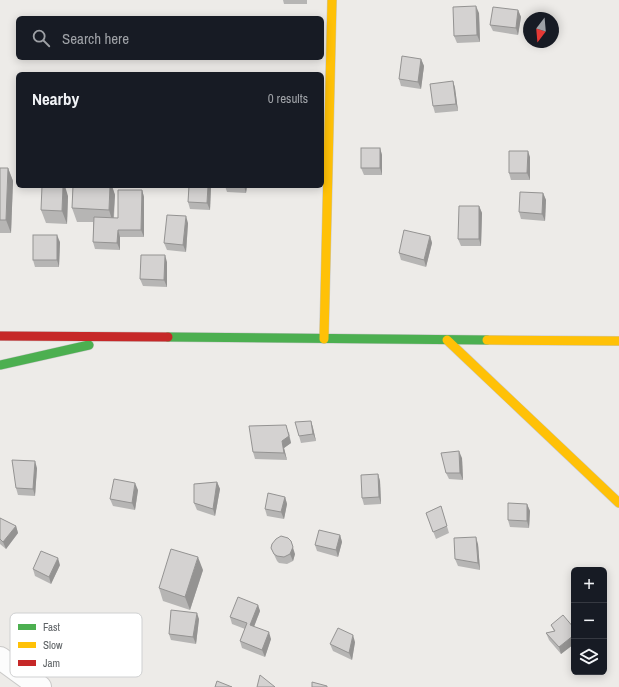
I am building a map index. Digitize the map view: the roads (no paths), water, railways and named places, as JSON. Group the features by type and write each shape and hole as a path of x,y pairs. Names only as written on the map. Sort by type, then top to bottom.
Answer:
{"street":[{"path":"324,339 332,0"},
{"path":"0,336 619,341"},
{"path":"0,365 126,337"},
{"path":"447,340 619,503"},
{"path":"0,658 10,665"},
{"path":"26,677 40,687"}]}
